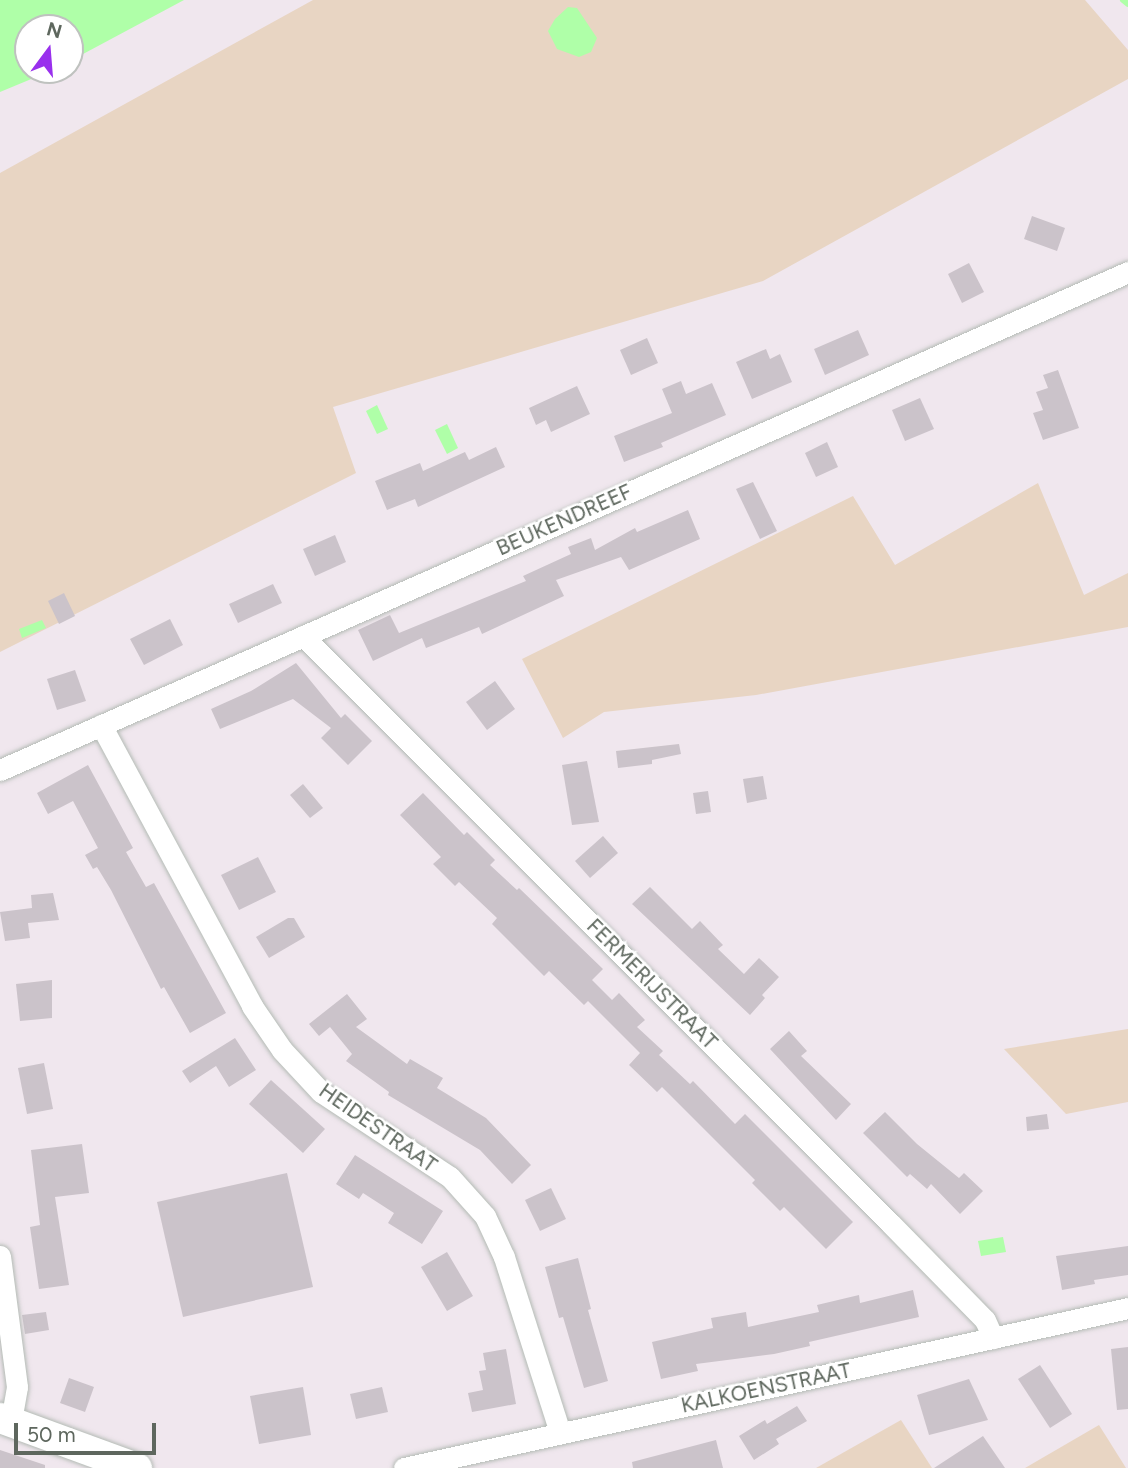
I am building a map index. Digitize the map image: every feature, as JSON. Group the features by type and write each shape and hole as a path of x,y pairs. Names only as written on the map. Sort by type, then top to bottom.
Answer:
{"street":[{"name":"BEUKENDREEF","path":"0,770 1128,272"},
{"name":"FERMERIJSTRAAT","path":"303,636 872,1205 985,1320 993,1338"},
{"name":"HEIDESTRAAT","path":"101,725 252,1006 282,1050 321,1092 450,1177 485,1216 505,1257 560,1433"},
{"path":"0,1256 17,1387 6,1420 137,1468"},
{"name":"KALKOENSTRAAT","path":"404,1468 1128,1308"}],"shaded area":[{"path":"0,0 184,0 84,54 84,14 14,14 14,84 19,84 0,92"},
{"path":"313,0 1085,0 1128,50 1128,79 763,281 333,407 356,473 0,652 0,173"},
{"path":"568,7 577,8 597,38 591,52 579,57 557,49 548,31 555,19"},
{"path":"377,405 388,429 377,434 366,411"},
{"path":"447,424 458,448 447,454 435,430"},
{"path":"1038,483 1084,595 1128,573 1128,627 756,695 604,712 563,738 522,659 853,496 895,565"},
{"path":"42,620 46,628 22,638 19,629"},
{"path":"1128,1029 1128,1102 1066,1114 1004,1049"},
{"path":"1003,1237 1006,1252 981,1256 978,1241"},
{"path":"901,1420 932,1468 816,1468"},
{"path":"1099,1425 1126,1468 1025,1468"}],"building":[{"path":"1032,216 1065,228 1057,251 1024,239"},
{"path":"969,263 984,292 962,303 948,274"},
{"path":"858,330 869,355 825,375 814,349"},
{"path":"647,338 658,363 631,375 620,350"},
{"path":"766,349 770,359 780,354 792,382 752,399 736,362"},
{"path":"1058,370 1079,428 1043,440 1033,413 1043,410 1036,392 1048,388 1043,375"},
{"path":"681,381 686,394 712,383 726,415 661,443 663,447 624,462 614,436 672,413 662,389"},
{"path":"577,386 590,414 551,432 546,420 536,425 529,408"},
{"path":"920,398 934,429 905,441 892,410"},
{"path":"827,442 838,467 816,477 805,453"},
{"path":"496,447 505,467 418,507 415,499 387,510 375,481 420,463 423,471 465,452 469,460"},
{"path":"753,482 777,531 760,539 736,489"},
{"path":"688,510 700,539 629,570 621,557 556,580 564,596 482,634 479,627 426,648 422,638 373,661 358,630 390,615 399,633 526,581 523,576 571,554 568,547 591,538 595,550 635,528 637,532"},
{"path":"335,535 346,562 315,576 303,549"},
{"path":"273,584 282,603 238,623 229,604"},
{"path":"64,593 75,616 59,624 48,601"},
{"path":"170,619 183,645 144,665 130,639"},
{"path":"296,663 341,718 345,714 372,741 348,765 321,738 331,728 293,699 220,729 211,709 251,691"},
{"path":"75,670 86,701 57,710 47,679"},
{"path":"495,681 515,709 487,730 466,702"},
{"path":"679,744 681,754 652,760 652,764 618,768 616,751"},
{"path":"587,761 599,822 572,825 562,765"},
{"path":"88,765 133,848 126,852 146,887 154,883 226,1013 190,1033 164,987 161,989 111,890 97,867 93,869 85,855 98,848 73,801 48,814 37,793"},
{"path":"763,776 767,799 747,803 743,779"},
{"path":"303,784 323,808 310,818 290,795"},
{"path":"708,791 711,812 696,814 693,793"},
{"path":"423,793 464,835 467,832 495,860 490,865 517,890 519,888 603,969 592,980 612,1000 619,993 645,1020 637,1027 663,1051 659,1055 690,1084 693,1081 735,1124 745,1114 853,1222 826,1249 784,1207 780,1211 752,1183 755,1180 662,1087 657,1092 629,1065 640,1053 588,1001 584,1005 549,971 544,976 492,924 497,918 459,882 455,886 433,864 441,857 400,815"},
{"path":"603,836 618,853 590,878 575,861"},
{"path":"258,857 276,892 239,910 221,875"},
{"path":"650,887 692,929 700,921 723,945 718,949 744,974 759,958 779,977 762,995 765,998 750,1015 632,904"},
{"path":"53,893 59,920 28,923 30,938 5,941 0,912 32,908 31,895"},
{"path":"288,918 294,918 305,937 269,958 256,937"},
{"path":"52,980 52,1018 20,1021 16,984"},
{"path":"347,994 367,1019 356,1027 407,1064 410,1059 443,1078 437,1088 486,1118 531,1165 512,1184 480,1150 388,1095 389,1092 346,1061 352,1054 330,1027 319,1036 309,1024"},
{"path":"789,1031 807,1051 801,1056 851,1104 836,1120 770,1049"},
{"path":"235,1038 256,1070 229,1087 216,1066 190,1083 182,1071"},
{"path":"44,1063 53,1109 27,1114 18,1068"},
{"path":"271,1080 325,1129 303,1153 249,1104"},
{"path":"885,1112 917,1144 959,1178 964,1173 983,1191 960,1214 931,1184 927,1189 910,1174 907,1177 863,1133"},
{"path":"1047,1114 1049,1129 1027,1131 1026,1117"},
{"path":"82,1144 89,1193 55,1197 69,1285 39,1289 30,1227 40,1225 31,1150"},
{"path":"355,1155 443,1211 422,1244 388,1223 394,1213 363,1193 359,1199 336,1184"},
{"path":"287,1173 313,1287 183,1317 157,1202"},
{"path":"551,1188 566,1219 540,1231 525,1200"},
{"path":"1128,1246 1128,1275 1094,1280 1095,1284 1062,1290 1056,1256"},
{"path":"447,1252 473,1296 447,1311 421,1267"},
{"path":"578,1258 591,1309 588,1310 608,1381 584,1388 563,1317 559,1318 545,1267"},
{"path":"913,1290 919,1317 809,1342 810,1346 774,1354 696,1364 698,1371 661,1379 652,1342 713,1328 711,1318 746,1312 748,1327 819,1312 817,1305 859,1295 860,1303"},
{"path":"46,1312 49,1330 25,1334 22,1315"},
{"path":"1128,1347 1128,1409 1117,1410 1111,1349"},
{"path":"506,1349 516,1404 472,1412 468,1393 483,1390 479,1371 486,1370 483,1353"},
{"path":"1040,1365 1072,1414 1050,1428 1018,1379"},
{"path":"69,1378 94,1387 85,1412 60,1403"},
{"path":"969,1379 988,1420 929,1435 917,1395"},
{"path":"303,1387 311,1435 259,1444 250,1396"},
{"path":"382,1387 388,1412 356,1419 350,1394"},
{"path":"797,1406 807,1421 776,1439 779,1444 754,1460 739,1436 765,1420 767,1424"},
{"path":"983,1436 1005,1468 934,1468"},
{"path":"716,1440 723,1468 633,1468 632,1462"},
{"path":"0,1450 45,1465 45,1468 0,1468"}],"waterway":[{"path":"1123,0 1128,4"}]}
